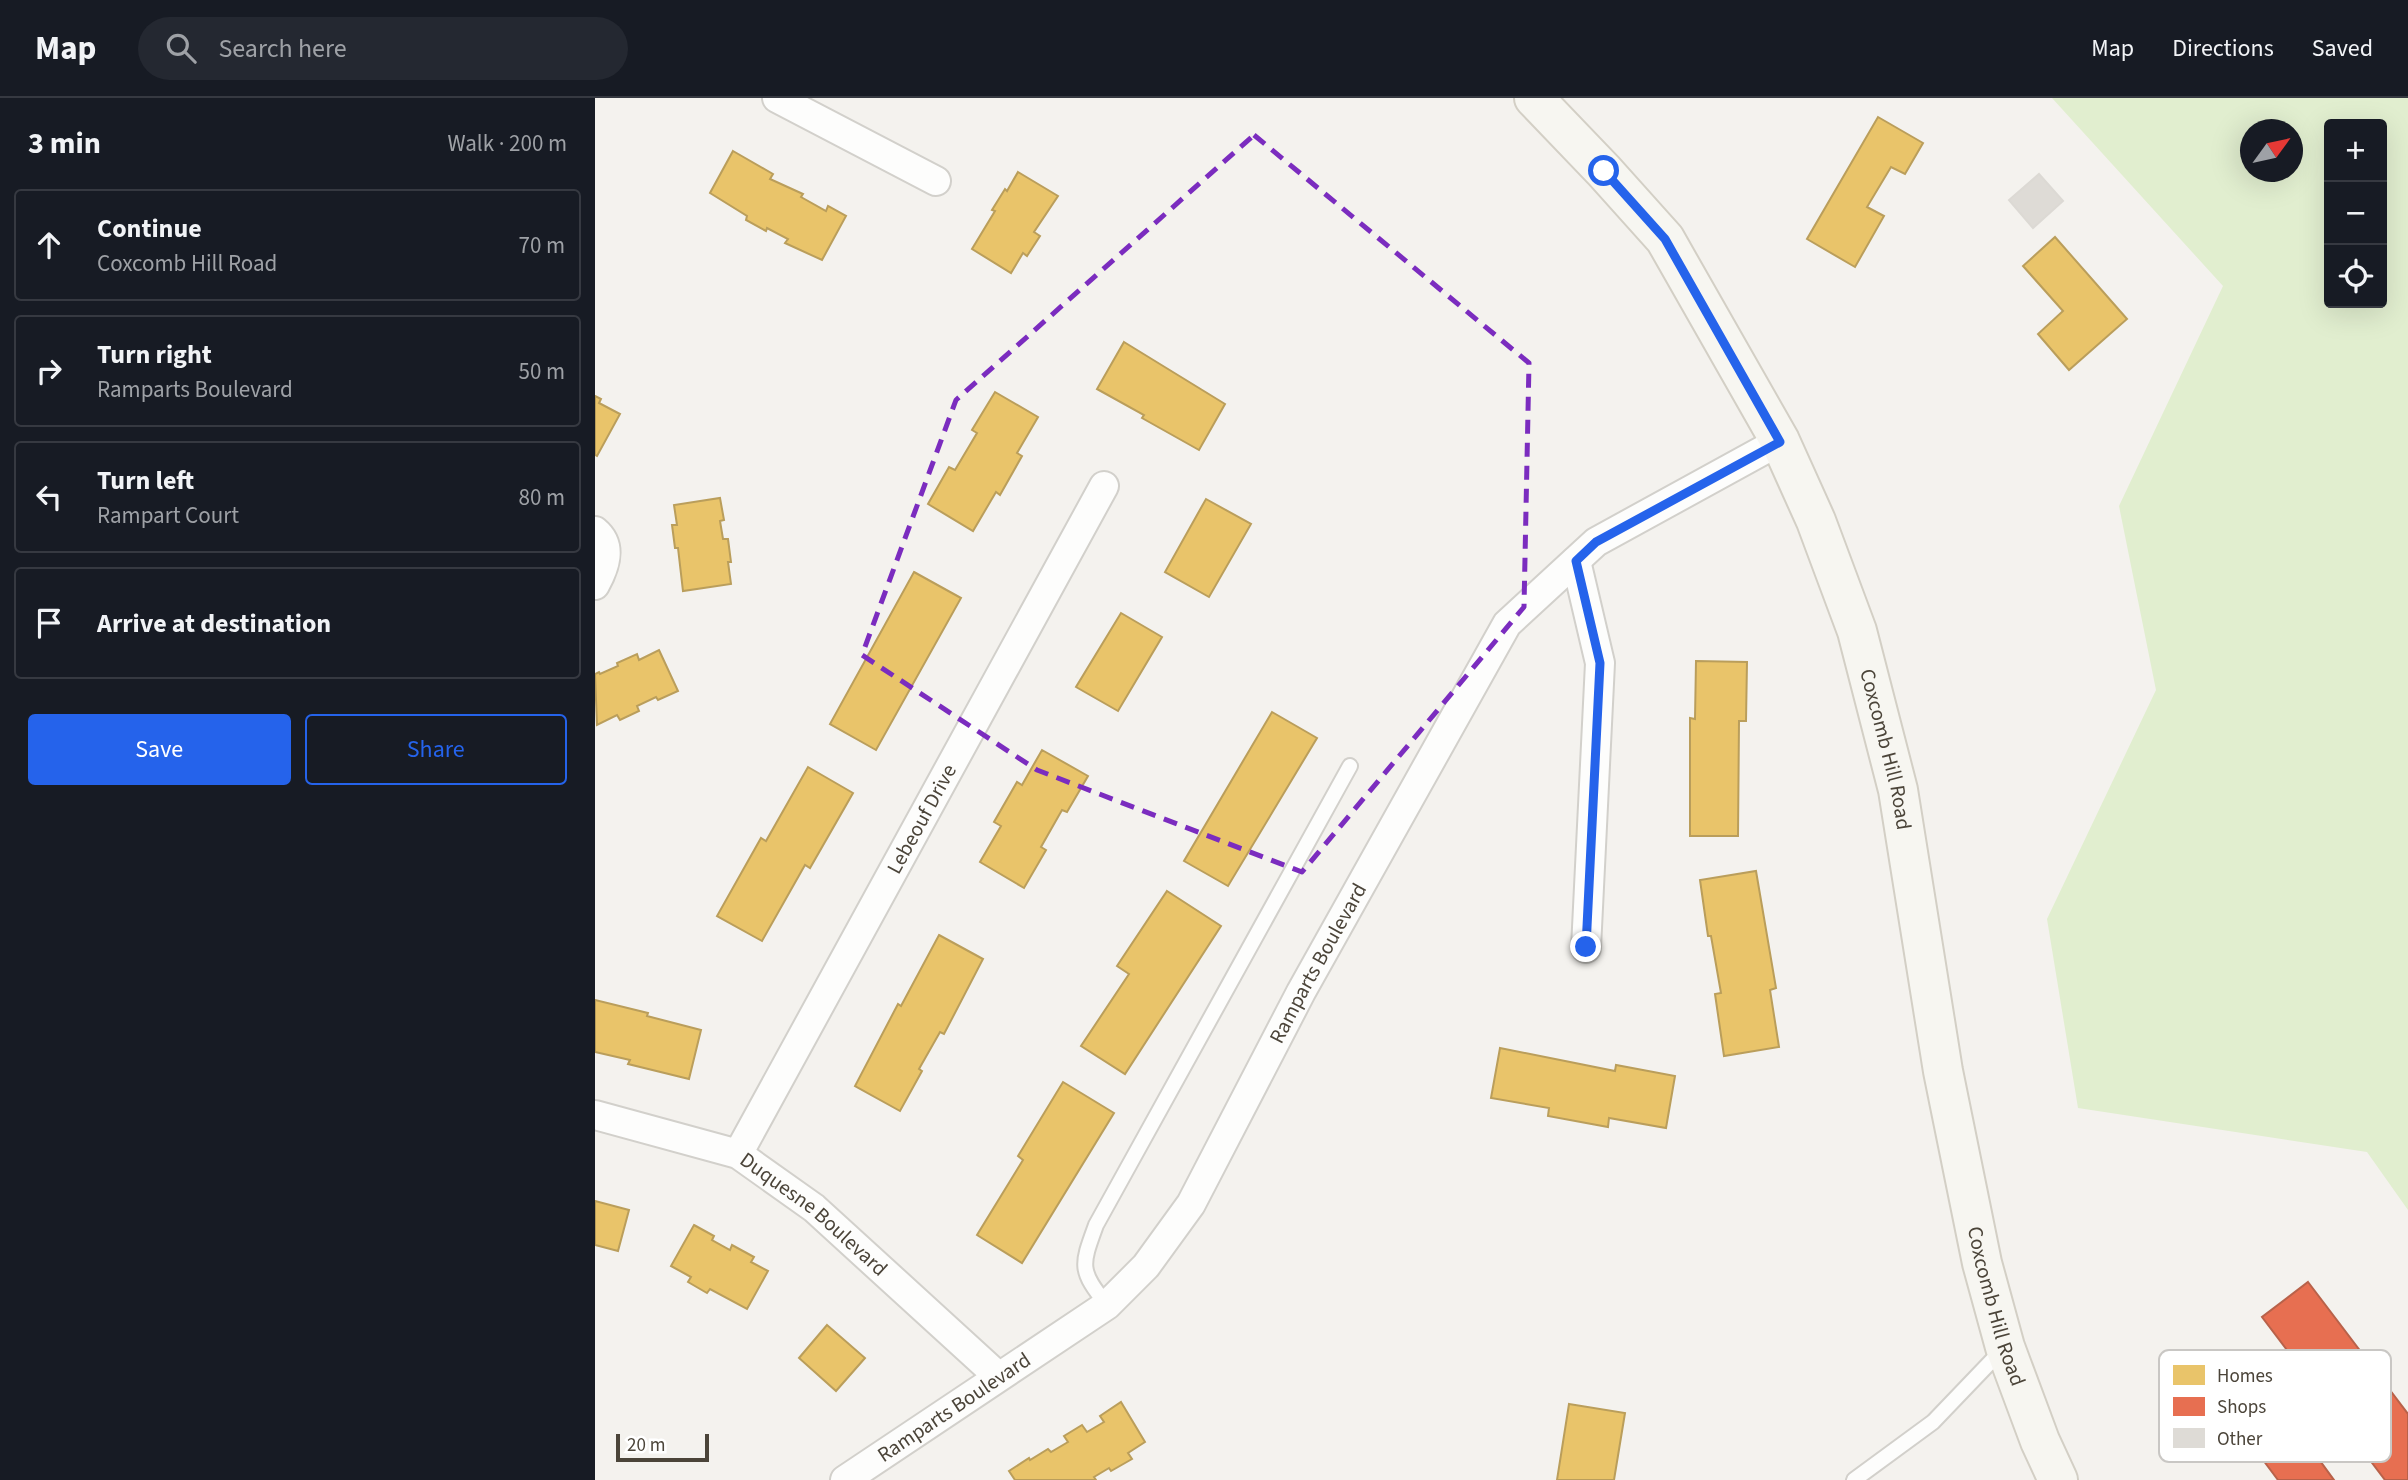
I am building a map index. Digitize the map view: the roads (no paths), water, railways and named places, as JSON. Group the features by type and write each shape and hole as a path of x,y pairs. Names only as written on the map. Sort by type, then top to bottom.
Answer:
{"main road":[{"name":"Coxcomb Hill Road","path":"1534,98 1665,239 1780,442 1817,521 1857,631 1898,790 1943,1072 1982,1263 2005,1347 2040,1441 2058,1480"}],"street":[{"path":"777,98 936,181"},
{"name":"Ramparts Boulevard","path":"845,1480 1107,1305 1146,1266 1191,1204 1301,992 1507,624 1596,542 1780,442"},
{"name":"Lebeouf Drive","path":"738,1154 1104,486"},
{"path":"595,531 603,537 605,565 595,584"},
{"path":"1576,561 1600,663 1586,947"},
{"name":"Duquesne Boulevard","path":"595,1115 738,1154 814,1208 998,1376"}],"lane":[{"path":"1107,1305 1089,1283 1084,1258 1096,1225 1350,766"},
{"path":"1854,1480 1933,1422 2005,1347"}]}
